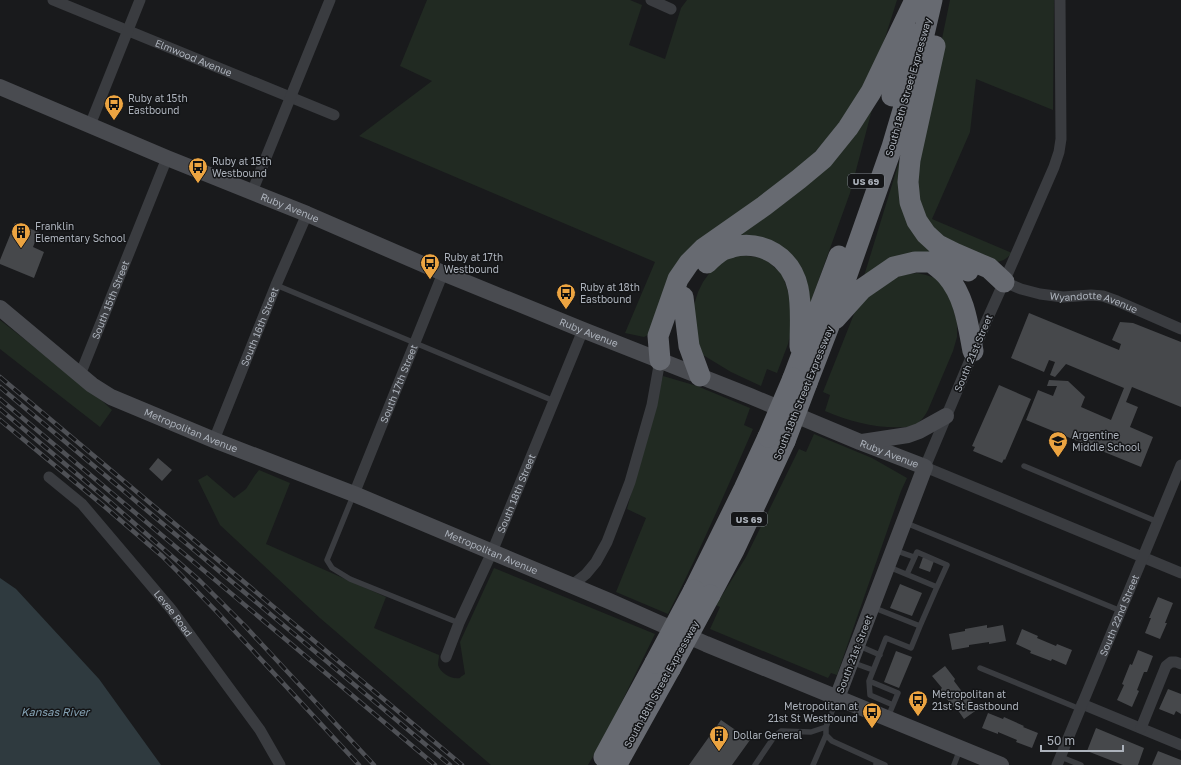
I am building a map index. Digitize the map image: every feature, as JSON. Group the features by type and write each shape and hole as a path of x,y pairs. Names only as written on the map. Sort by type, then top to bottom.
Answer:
{"highway":[{"path":"660,360 658,336 678,279 689,263 704,248 764,206 823,159 848,128 870,92 914,0"},
{"name":"South 18th Street Expressway","path":"800,380 800,358 870,170 898,77 918,0"},
{"name":"South 18th Street Expressway","path":"611,760 702,593 734,550 800,380 829,326 892,147 919,56 932,0"},
{"path":"939,0 937,38 910,160 908,182 910,202 917,221 926,234 938,245 989,268 1004,282"},
{"path":"660,360 670,341 683,297 692,280 708,262 724,250 741,245 758,246 774,252 793,273 798,288 800,303 800,358"},
{"path":"829,326 862,289 894,267 915,262 949,264 1004,282"},
{"path":"931,262 947,276 960,294 973,351"},
{"path":"683,297 689,346 700,376"}],"street":[{"name":"Elmwood Avenue","path":"53,0 334,115"},
{"path":"90,125 140,0"},
{"path":"252,192 330,0"},
{"path":"651,0 671,9"},
{"name":"South 21st Street","path":"837,698 924,467 973,351 1054,168 1061,139 1060,0"},
{"name":"Ruby Avenue","path":"0,87 167,158 307,214 583,330 924,467 1181,573"},
{"name":"South 15th Street","path":"80,375 167,158"},
{"name":"South 16th Street","path":"214,440 276,285 307,214"},
{"name":"South 17th Street","path":"354,494 443,272"},
{"name":"Wyandotte Avenue","path":"1004,282 1021,289 1063,297 1091,295 1103,296 1181,329"},
{"name":"Metropolitan Avenue","path":"0,308 92,385 112,397 214,440 354,494 609,601 706,644 837,698 890,712 960,748 1001,765"},
{"name":"South 18th Street","path":"446,656 459,623 492,552 583,330"},
{"path":"571,586 586,574 596,562 607,542 630,482 652,404 660,360"},
{"path":"860,442 919,431 946,416"},
{"name":"South 22nd Street","path":"1059,761 1181,465"},
{"name":"Levee Road","path":"49,477 82,504 171,610 260,730 280,765"},
{"path":"1141,728 1166,666 1171,662 1181,664"},
{"path":"1081,707 1141,728 1181,745"}],"lane":[{"path":"276,285 554,401"},
{"path":"1024,466 1158,522"},
{"path":"354,494 327,560 332,568 350,579 459,623"},
{"path":"904,522 1121,611"},
{"path":"893,549 914,557"},
{"path":"869,681 898,693 890,712 870,696 869,681 886,638 911,648 947,564 917,552 907,574"},
{"path":"887,566 937,586"},
{"path":"872,606 920,626"},
{"path":"857,645 880,655"},
{"path":"851,662 874,670"},
{"path":"980,668 1081,707"},
{"path":"813,765 826,735 826,727 837,698"},
{"path":"755,765 774,737 781,731 811,732 826,727"},
{"path":"826,735 832,742 876,763 885,765"},
{"path":"954,765 960,748"},
{"path":"1059,761 1081,765"}],"shaded area":[{"path":"427,0 630,0 642,5 629,45 665,59 681,8 687,0 897,0 885,38 868,81 842,123 798,170 691,248 648,335 644,337 625,333 655,262 359,136 432,81 400,66"},
{"path":"950,0 1054,0 1053,110 976,79 970,132 932,219 1012,253 1002,261 994,262 951,245 928,224 921,210 915,169"},
{"path":"874,102 850,193 810,304 800,278 732,240"},
{"path":"903,149 904,170 942,253 864,276"},
{"path":"731,254 764,258 782,274 791,300 790,335 788,344 777,373 767,369 761,386 731,372 703,355 691,322 693,308 703,282 718,264"},
{"path":"917,273 935,278 947,289 957,321 957,337 953,351 928,410 920,422 908,430 906,427 885,427 865,424 825,411 830,395 823,392 854,314 864,300 883,283 903,275"},
{"path":"0,320 97,396 112,410 100,427 0,349"},
{"path":"663,376 697,386 750,408 744,425 753,429 668,614 616,592 646,518 627,509"},
{"path":"814,434 872,458 907,478 901,491 837,675 831,673 828,678 710,629 720,607 716,605 746,557 799,449 806,452"},
{"path":"259,470 290,483 266,544 386,597 374,628 439,655 439,668 450,677 460,678 465,674 460,642 494,568 655,634 604,738 588,765 491,765 320,618 220,525 198,480 207,475 234,498 246,489"}],"water":[{"name":"Kansas River","path":"0,578 16,589 99,679 161,765 0,765"}],"building":[{"name":"Franklin Elementary School","path":"15,223 39,232 33,247 44,252 34,278 0,264 0,260"},
{"path":"1029,313 1119,350 1121,344 1112,340 1120,322 1133,323 1181,342 1181,407 1132,387 1126,402 1138,407 1130,427 1153,437 1141,467 1026,420 1038,390 1053,396 1057,386 1047,386 1049,380 1068,381 1085,397 1081,407 1111,420 1124,388 1066,364 1055,377 1050,375 1055,362 1049,360 1044,372 1011,358"},
{"path":"999,385 1031,399 1005,460 1004,459 1002,463 973,451 975,447 972,446"},
{"path":"158,458 172,470 162,481 149,469"},
{"path":"923,557 934,561 930,572 919,568"},
{"path":"900,584 922,593 912,616 890,608"},
{"path":"1158,597 1173,603 1160,639 1145,633 1151,618 1149,618"},
{"path":"987,625 987,628 1003,625 1006,641 969,645 969,647 952,650 949,634"},
{"path":"1022,629 1038,636 1037,638 1056,646 1057,644 1072,650 1066,665 1052,659 1051,661 1030,653 1031,651 1016,644"},
{"path":"1138,650 1153,656 1147,672 1144,672 1137,690 1139,691 1132,707 1117,700 1124,685 1122,684 1130,664 1132,665"},
{"path":"896,651 912,657 899,688 884,682"},
{"path":"945,666 966,697 968,696 978,709 964,719 955,706 953,707 940,690 942,688 932,676"},
{"path":"1168,689 1181,694 1181,714 1176,711 1174,715 1159,709"},
{"path":"988,713 1003,719 1004,717 1038,733 1032,748 1016,742 1017,740 998,732 998,734 982,728"},
{"name":"Dollar General","path":"721,720 750,740 732,765 689,765"},
{"path":"1096,728 1144,748 1138,765 1123,765 1087,751"},
{"path":"1158,751 1181,760 1181,765 1152,765"}],"railway":[{"path":"0,377 462,765"},
{"path":"0,387 450,765"},
{"path":"0,399 435,765"},
{"path":"0,409 110,502 200,581 245,626 374,765"},
{"path":"0,420 162,556 217,612 359,765"}],"place":[{"name":"Ruby at 15th Eastbound","path":"114,121"},
{"name":"Ruby at 15th Westbound","path":"198,184"},
{"name":"Franklin Elementary School","path":"21,249"},
{"name":"Ruby at 17th Westbound","path":"430,280"},
{"name":"Ruby at 18th Eastbound","path":"566,310"},
{"name":"Argentine Middle School","path":"1058,458"},
{"name":"Metropolitan at 21st St Eastbound","path":"918,717"},
{"name":"Metropolitan at 21st St Westbound","path":"872,729"},
{"name":"Dollar General","path":"719,752"}]}
